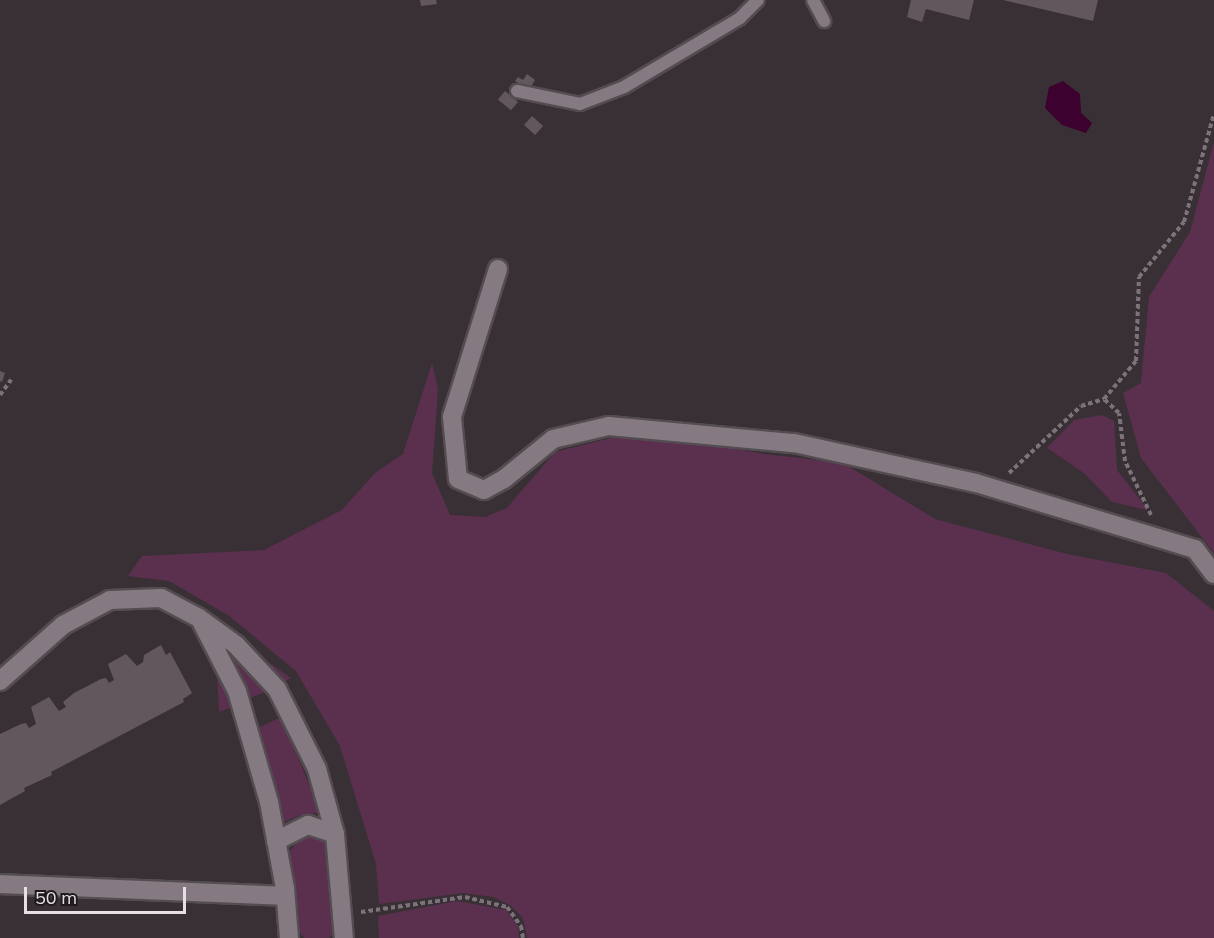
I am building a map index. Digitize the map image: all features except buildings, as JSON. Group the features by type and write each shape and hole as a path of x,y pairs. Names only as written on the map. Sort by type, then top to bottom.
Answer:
{"street":[{"path":"498,269 452,417 458,479 484,490 504,479 553,439 609,426 794,443 993,488 1195,549 1214,574"},
{"path":"0,681 63,625 110,600 161,598 199,618 236,645 277,689 317,769 335,834 344,938"},
{"path":"199,618 237,691 276,841 289,938"},
{"path":"276,841 308,825 335,834"},
{"path":"0,884 285,896"}],"lane":[{"path":"517,91 580,104 624,87 740,18 758,0"},
{"path":"813,0 824,21"}],"path":[{"path":"993,488 1081,406 1104,399 1136,361 1139,277 1184,222 1214,114"},
{"path":"0,395 11,380"},
{"path":"1104,399 1119,413 1125,461 1163,540"},
{"path":"342,916 465,897 507,908 522,926 523,938"}],"shaded area":[{"path":"1063,81 1080,94 1081,113 1092,123 1086,133 1062,125 1045,108 1049,87"},
{"path":"1214,142 1214,553 1141,458 1123,393 1141,383 1149,297 1190,232"},
{"path":"432,363 438,389 432,473 450,515 485,517 507,508 555,452 635,432 765,454 843,463 935,519 1067,554 1166,573 1214,611 1214,938 527,938 523,918 510,905 493,897 463,893 379,904 376,864 340,746 296,671 228,615 169,581 128,576 142,556 264,550 342,510 375,473 403,454"},
{"path":"1102,415 1114,421 1117,470 1148,510 1112,502 1084,473 1047,448 1074,420"},
{"path":"245,646 291,678 278,685"},
{"path":"234,655 264,692 246,700 227,658"},
{"path":"217,670 232,707 219,712"},
{"path":"281,717 321,813 304,814 283,822 256,729"},
{"path":"311,837 323,841 329,849 335,932 329,938 304,938 296,927 287,855 300,838"},
{"path":"457,901 506,910 518,926 519,938 379,938 378,916"}]}
